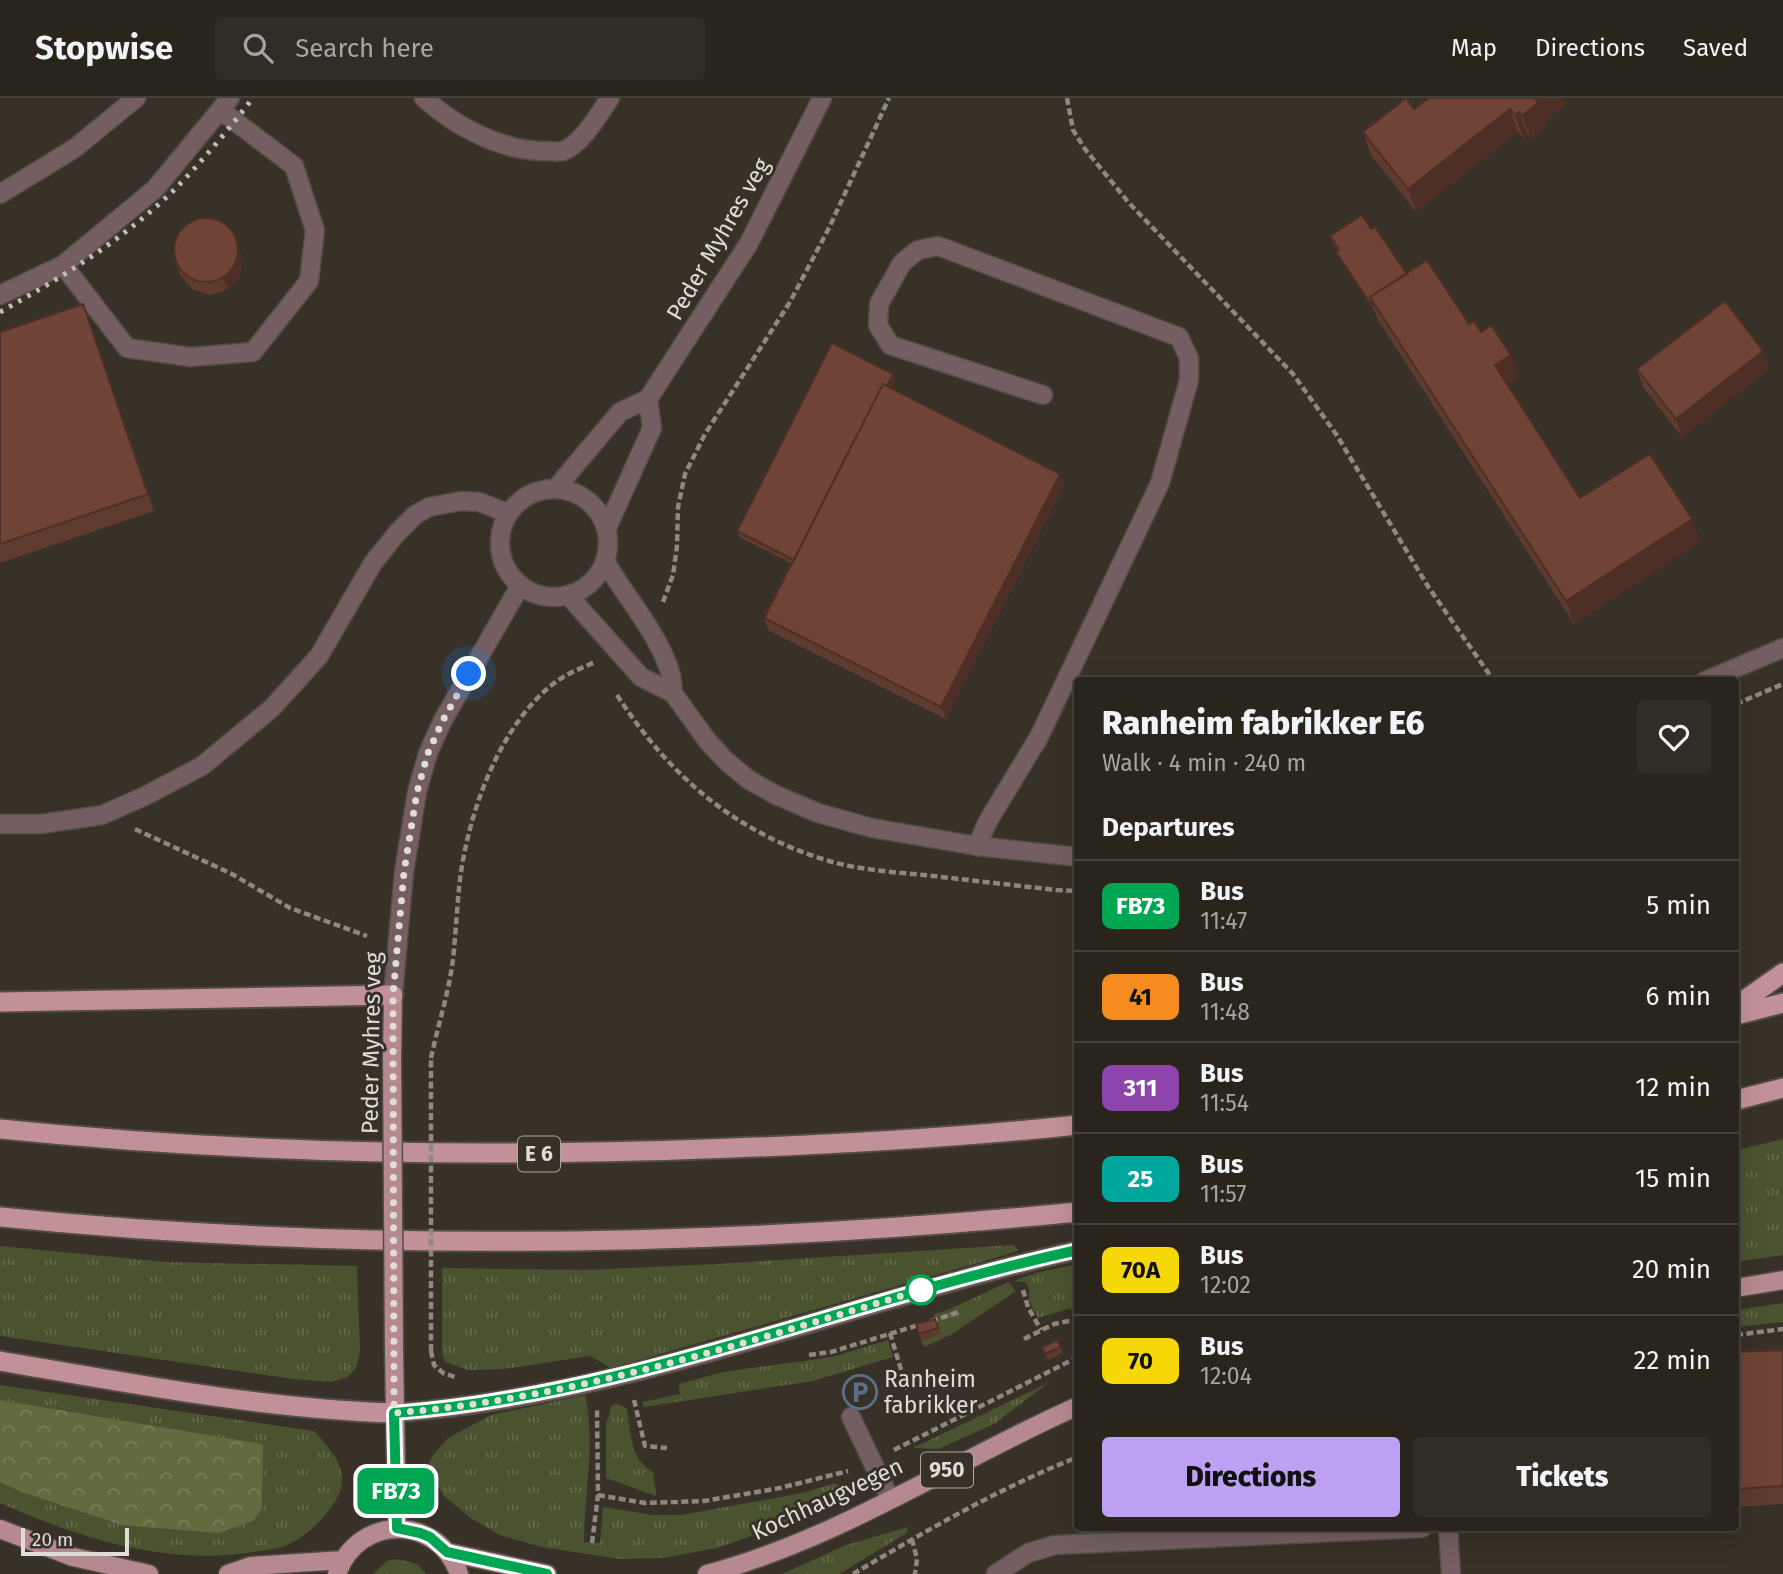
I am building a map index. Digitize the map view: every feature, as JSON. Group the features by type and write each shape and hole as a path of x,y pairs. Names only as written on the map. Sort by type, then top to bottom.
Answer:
{"highway":[{"path":"1739,1004 1783,973"},
{"path":"0,1002 393,995"},
{"path":"1739,1014 1783,1003"},
{"path":"1739,1099 1783,1088"},
{"name":"E 6","path":"0,1129 347,1152 522,1154 793,1146 962,1137 1074,1125"},
{"path":"0,1217 181,1231 350,1239 523,1240 796,1234 970,1223 1074,1212"},
{"path":"0,1361 335,1411 394,1413"}],"main road":[{"name":"Peder Myhres veg","path":"393,995 394,1413 397,1528"},
{"path":"1739,1287 1783,1280"},
{"name":"Kochhaugvegen","path":"707,1574 806,1540 1074,1408"},
{"path":"228,1574 251,1566 340,1567 360,1541 372,1534 397,1528 430,1537 447,1552 459,1574"},
{"path":"0,1529 74,1557 149,1574"},
{"path":"447,1552 547,1574"}],"street":[{"path":"0,194 75,148 136,98"},
{"path":"424,98 435,108 496,143 527,151 563,151 585,134 610,98"},
{"name":"Peder Myhres veg","path":"556,488 620,412 648,399 748,243 822,98"},
{"path":"0,295 63,265 155,188 225,104 294,166 315,230 309,281 253,352 190,357 127,348 63,265"},
{"path":"976,846 988,821 1039,737 1160,482 1189,380 1189,358 1179,337 938,246 918,250 902,263 879,304 878,325 890,345 1043,395"},
{"path":"607,528 652,428 648,399"},
{"path":"556,488 573,491 588,499 600,512 607,528 609,545 597,576 584,588 569,595 551,598 534,594 520,586 508,573 501,557 499,540 502,523 523,497 539,490 556,488"},
{"path":"0,824 41,824 102,815 202,766 272,708 318,656 373,563 415,515 436,505 461,501 479,502 508,513"},
{"path":"605,561 647,626 670,668 673,693"},
{"name":"Peder Myhres veg","path":"393,995 404,872 417,792 428,753 443,720 520,586"},
{"path":"569,595 641,677 673,693 725,760 749,780 775,795 818,813 872,828 976,846 1074,857"},
{"path":"1714,677 1783,648"},
{"path":"394,1413 488,1402 593,1381 806,1324 973,1275 1074,1251"},
{"path":"851,1417 890,1499"},
{"path":"996,1574 1028,1553 1055,1545 1357,1531"},
{"path":"1448,1531 1451,1574"}],"path":[{"path":"647,626 662,603 673,575 678,507 685,474 705,434 790,302 829,228 889,98"},
{"path":"1067,98 1073,130 1084,149 1129,203 1293,373 1336,434 1429,588 1491,677"},
{"path":"431,1351 431,1058 453,961 465,851 486,784 514,725 540,695 559,680 618,649"},
{"path":"1739,703 1783,684"},
{"path":"102,815 232,874 290,908 367,936"},
{"path":"1024,1339 1054,1324 1074,1320"},
{"path":"1739,1335 1783,1329"},
{"path":"890,1333 909,1396"},
{"path":"598,1495 645,1503 704,1501 838,1475 871,1462 1074,1359"},
{"path":"632,1392 645,1446 667,1448"},
{"path":"592,1544 598,1495 597,1402"},
{"path":"853,1574 912,1539 1038,1473 1074,1459"},
{"path":"912,1539 917,1559 915,1574"}],"green space":[{"path":"1783,1139 1783,1255 1739,1262 1739,1149"},
{"path":"1013,1245 1019,1251 611,1368 590,1356 504,1369 468,1370 445,1362 442,1352 442,1268 585,1270"},
{"path":"0,1246 166,1262 357,1266 360,1352 356,1368 348,1377 331,1382 293,1379 0,1336"},
{"path":"1074,1265 1074,1318 1071,1308 1038,1318 1029,1300 1026,1282 1014,1281"},
{"path":"1008,1282 1016,1291 952,1334 924,1347 921,1340 940,1334 934,1314"},
{"path":"1783,1303 1783,1322 1739,1327 1739,1310"},
{"path":"888,1340 893,1357 813,1381 644,1407 643,1402 680,1394 679,1384 723,1372 832,1357"},
{"path":"1048,1383 994,1424 938,1449 913,1448"},
{"path":"0,1385 314,1431 336,1458 342,1477 341,1487 330,1509 315,1525 298,1539 278,1548 220,1555 188,1555 156,1552 92,1538 0,1503 0,1482 21,1492 122,1525 263,1444 0,1400"},
{"path":"585,1395 590,1450 584,1542 600,1543 603,1507 653,1515 681,1515 803,1493 835,1483 840,1486 819,1512 717,1548 663,1558 620,1559 541,1547 500,1535 472,1519 444,1496 432,1476 429,1463 448,1438 491,1415"},
{"path":"0,1400 263,1444 262,1507 254,1520 219,1533 122,1525 21,1492 0,1482"},
{"path":"618,1404 627,1409 633,1445 645,1467 653,1472 656,1496 606,1478 606,1424 612,1405"},
{"path":"908,1527 907,1533 839,1574 782,1574 846,1545"},
{"path":"397,1559 417,1564 426,1574 373,1574 387,1561"}],"building":[{"path":"1406,98 1414,109 1429,98 1536,98 1538,103 1522,116 1519,112 1515,115 1510,109 1408,189 1363,132"},
{"path":"1362,215 1371,229 1375,227 1407,274 1370,297 1373,308 1336,252 1339,250 1330,236"},
{"path":"206,218 224,224 232,232 238,250 232,268 224,276 206,282 188,276 180,268 174,250 180,232 188,224"},
{"path":"1427,260 1469,324 1474,321 1481,332 1491,325 1511,355 1495,365 1580,498 1650,454 1692,519 1566,601 1370,297"},
{"path":"1725,301 1763,351 1676,419 1637,369"},
{"path":"83,304 148,494 0,544 0,332"},
{"path":"832,343 893,374 887,386 883,384 794,560 737,531"},
{"path":"883,384 1060,474 941,707 764,618"},
{"path":"935,1319 938,1328 919,1334 916,1324"},
{"path":"1057,1340 1061,1347 1045,1354 1042,1347"},
{"path":"1783,1350 1783,1486 1739,1489 1739,1352"}],"railway":[{"path":"0,312 90,258 132,227 193,170 253,98"}],"bus line":[{"name":"FB73","path":"547,1574 447,1552 430,1537 397,1528 394,1413 488,1402 593,1381 806,1324 973,1275 1074,1251"}],"place":[{"name":"Ranheim fabrikker","path":"860,1392"}],"route":[{"path":"469,674 428,753 417,792 404,872 393,995 394,1413 488,1402 593,1381 925,1289 921,1290"}]}
